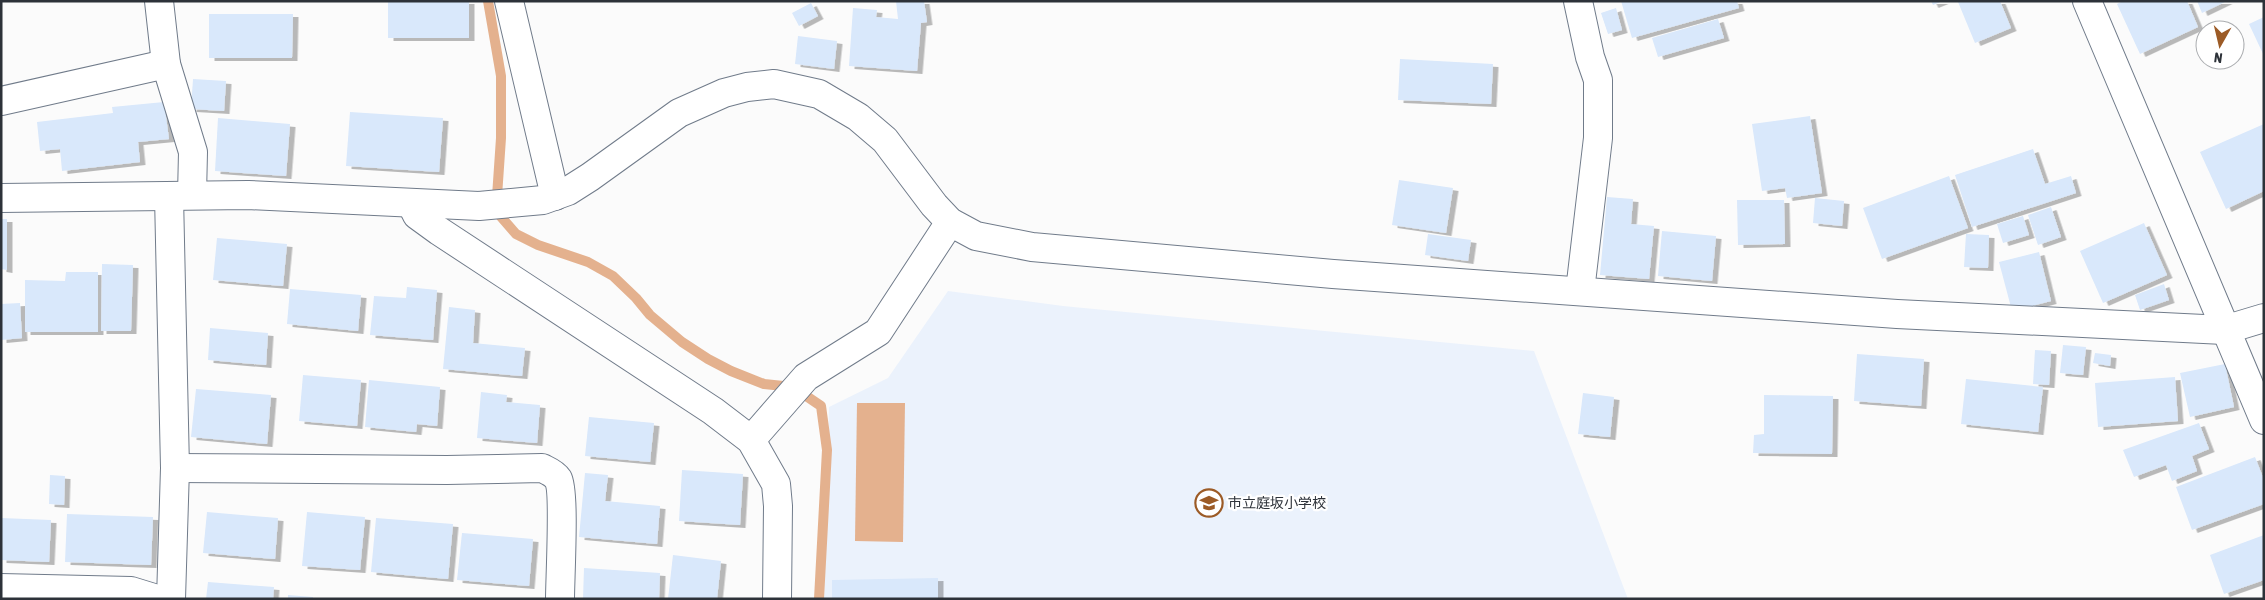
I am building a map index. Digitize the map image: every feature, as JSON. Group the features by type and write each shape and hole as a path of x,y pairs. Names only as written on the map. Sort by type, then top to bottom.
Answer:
{"street":[{"path":"159,1 166,64 192,152 180,196 171,599"},
{"path":"509,1 555,196"},
{"path":"1578,1 1590,57 1598,80 1598,138 1580,291"},
{"path":"2087,1 2224,330 2264,420"},
{"path":"1,101 166,64"},
{"path":"1,198 248,195 479,206 543,200 568,191 590,177 679,113 724,93 747,87 774,84 820,94 858,117 885,140 934,205 950,222 976,236 1032,247 1333,274 1897,314 2224,330 2264,318"},
{"path":"412,204 417,215 439,231 712,411 751,440 776,484 778,506 778,599"},
{"path":"751,440 806,377 878,332 950,222"},
{"path":"175,468 437,470 542,468 552,472 559,480 561,493 560,599"},
{"path":"1,588 131,591 157,599"}],"shaded area":[{"name":"市立庭坂小学校","path":"948,291 1063,306 1534,351 1628,599 824,599 829,407 888,378"},
{"path":"857,403 905,403 903,542 855,541"}],"building":[{"path":"388,1 469,1 469,38 388,38"},
{"path":"896,1 924,1 927,22 921,23 917,71 849,66 853,8 877,10 876,17 898,19"},
{"path":"1621,1 1737,1 1739,8 1632,38"},
{"path":"1931,1 1943,1 1933,5"},
{"path":"2000,1 2011,28 1975,43 1958,2"},
{"path":"2123,1 2187,1 2195,20 2195,28 2140,54 2117,4"},
{"path":"2197,1 2227,1 2202,13"},
{"path":"811,3 818,16 799,26 792,13"},
{"path":"1616,8 1622,30 1608,34 1601,13"},
{"path":"209,14 293,14 292,58 209,58"},
{"path":"2264,17 2264,56 2249,24"},
{"path":"1718,19 1724,38 1658,57 1652,38"},
{"path":"798,36 837,41 834,69 795,64"},
{"path":"1400,59 1493,64 1491,104 1398,100"},
{"path":"193,79 226,81 224,111 191,109"},
{"path":"164,102 169,139 138,142 140,162 62,171 60,149 40,151 37,122 113,113 112,107"},
{"path":"350,112 443,118 439,172 346,166"},
{"path":"1810,116 1822,193 1787,198 1785,188 1762,191 1752,124"},
{"path":"218,118 290,124 286,176 215,171"},
{"path":"2264,124 2264,191 2226,209 2200,152"},
{"path":"2033,149 2045,184 2071,176 2076,193 1972,227 1955,175"},
{"path":"1949,176 1968,228 1882,259 1863,208"},
{"path":"1399,180 1453,188 1446,233 1392,225"},
{"path":"1607,197 1633,199 1631,224 1654,226 1649,279 1600,275"},
{"path":"1815,198 1844,201 1842,226 1813,223"},
{"path":"1737,200 1784,200 1785,244 1738,245"},
{"path":"2051,207 2061,237 2038,245 2028,215"},
{"path":"2023,216 2029,235 2003,243 1997,224"},
{"path":"1,219 7,219 7,270 1,269"},
{"path":"2144,223 2167,275 2103,303 2080,251"},
{"path":"1662,231 1716,236 1712,281 1658,276"},
{"path":"1428,234 1471,240 1468,261 1425,255"},
{"path":"1966,234 1989,235 1988,268 1964,267"},
{"path":"217,238 287,244 283,286 213,280"},
{"path":"2039,252 2051,301 2012,311 1999,262"},
{"path":"102,264 133,265 131,331 101,331"},
{"path":"66,272 98,272 98,332 25,332 25,280 65,281"},
{"path":"2164,284 2169,300 2140,310 2135,295"},
{"path":"407,287 437,290 433,340 370,335 374,296 406,298"},
{"path":"290,289 361,295 358,331 287,324"},
{"path":"20,303 22,338 1,340 1,304"},
{"path":"449,307 475,310 473,343 525,348 522,376 443,369"},
{"path":"210,328 268,333 266,365 208,360"},
{"path":"2063,345 2086,347 2083,375 2060,373"},
{"path":"2035,350 2051,351 2049,385 2033,384"},
{"path":"2095,353 2111,355 2110,366 2093,363"},
{"path":"1857,354 1924,359 1921,406 1854,401"},
{"path":"2225,364 2234,407 2190,417 2180,373"},
{"path":"303,375 361,380 357,426 299,421"},
{"path":"2175,377 2178,421 2098,427 2095,383"},
{"path":"1966,379 2043,387 2038,432 1961,424"},
{"path":"369,380 440,387 437,426 417,424 416,432 365,427"},
{"path":"196,389 271,395 267,444 191,437"},
{"path":"481,392 507,395 506,402 540,405 537,443 477,438"},
{"path":"1583,393 1614,397 1610,437 1578,434"},
{"path":"1764,395 1833,396 1832,454 1753,453 1754,435 1764,434"},
{"path":"589,417 654,423 650,462 585,456"},
{"path":"2199,423 2209,449 2192,456 2197,471 2172,481 2166,465 2134,477 2123,450"},
{"path":"2255,457 2264,480 2264,504 2192,530 2176,487"},
{"path":"682,470 743,474 740,525 679,521"},
{"path":"585,473 608,475 605,501 660,506 657,544 579,537"},
{"path":"50,475 65,476 64,505 49,504"},
{"path":"207,512 278,518 275,559 203,553"},
{"path":"307,512 365,517 360,570 302,566"},
{"path":"67,514 153,517 151,565 65,562"},
{"path":"1,518 51,520 49,562 1,560"},
{"path":"376,518 453,524 448,579 371,572"},
{"path":"462,533 533,539 529,586 457,580"},
{"path":"2264,535 2264,580 2224,594 2210,555"},
{"path":"673,555 721,561 717,599 668,599"},
{"path":"584,568 660,573 659,599 583,599"},
{"path":"938,578 938,599 832,599 832,580"},
{"path":"208,582 274,587 273,599 206,599"},
{"path":"288,595 313,597 313,599 288,599"}],"waterway":[{"path":"488,1 501,76 501,138 496,211 516,234 538,245 588,262 613,276 636,298 650,315 682,342 708,359 731,371 764,384 793,387 821,406 827,450 819,599"}],"place":[{"name":"市立庭坂小学校","path":"1209,503"}]}
